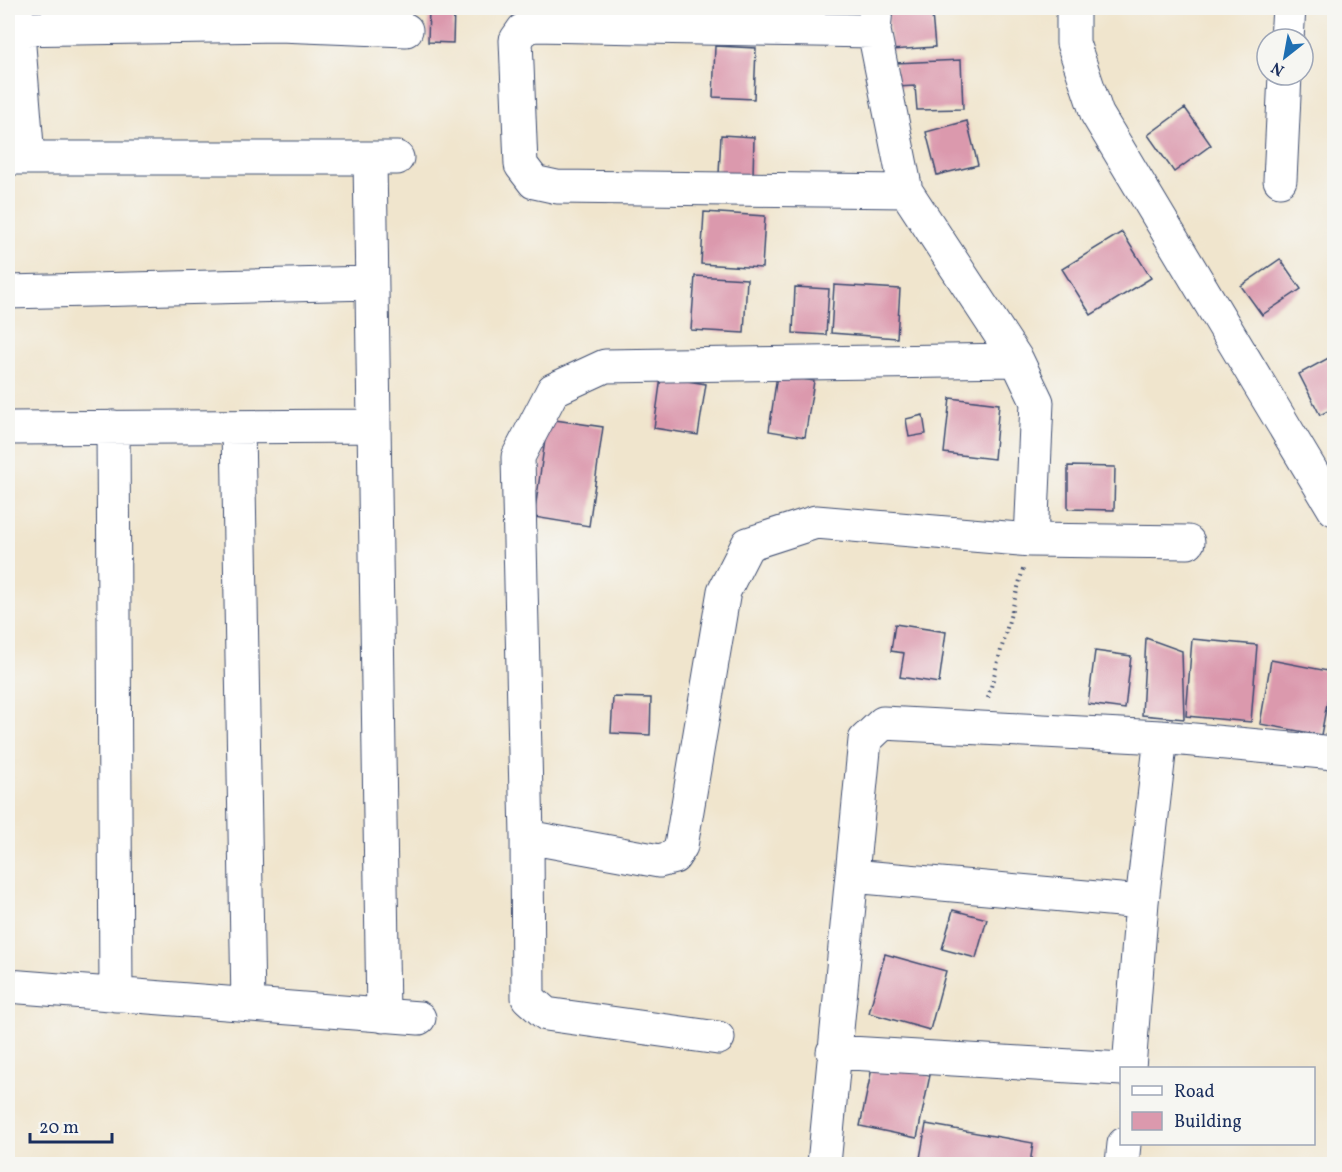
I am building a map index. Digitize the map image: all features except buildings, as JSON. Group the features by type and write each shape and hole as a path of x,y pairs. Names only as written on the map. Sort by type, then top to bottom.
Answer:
{"street":[{"path":"1073,8 1073,43 1097,114 1335,509"},
{"path":"1288,27 1289,8"},
{"path":"383,1016 371,283 384,159 18,158 13,22 285,16 406,30"},
{"path":"906,191 557,187 534,182 521,165 516,40 523,30 533,25 875,20 906,191 1017,360 1036,402 1031,540"},
{"path":"1280,180 1285,87"},
{"path":"8,292 371,283"},
{"path":"718,1038 546,1014 528,998 527,837 518,457 553,390 605,366 1017,360"},
{"path":"8,428 373,426"},
{"path":"113,427 116,995"},
{"path":"238,427 248,1005"},
{"path":"527,837 659,861 674,857 678,852 681,846 724,591 748,544 816,522 1031,540 1188,542"},
{"path":"824,1164 833,1052 865,740 883,723 1161,737 1335,753"},
{"path":"1129,1067 1142,902 1161,737"},
{"path":"852,876 1142,902"},
{"path":"8,986 419,1018"},
{"path":"833,1052 1120,1070"},
{"path":"1122,1164 1124,1145"}],"path":[{"path":"980,728 1031,540"}]}
